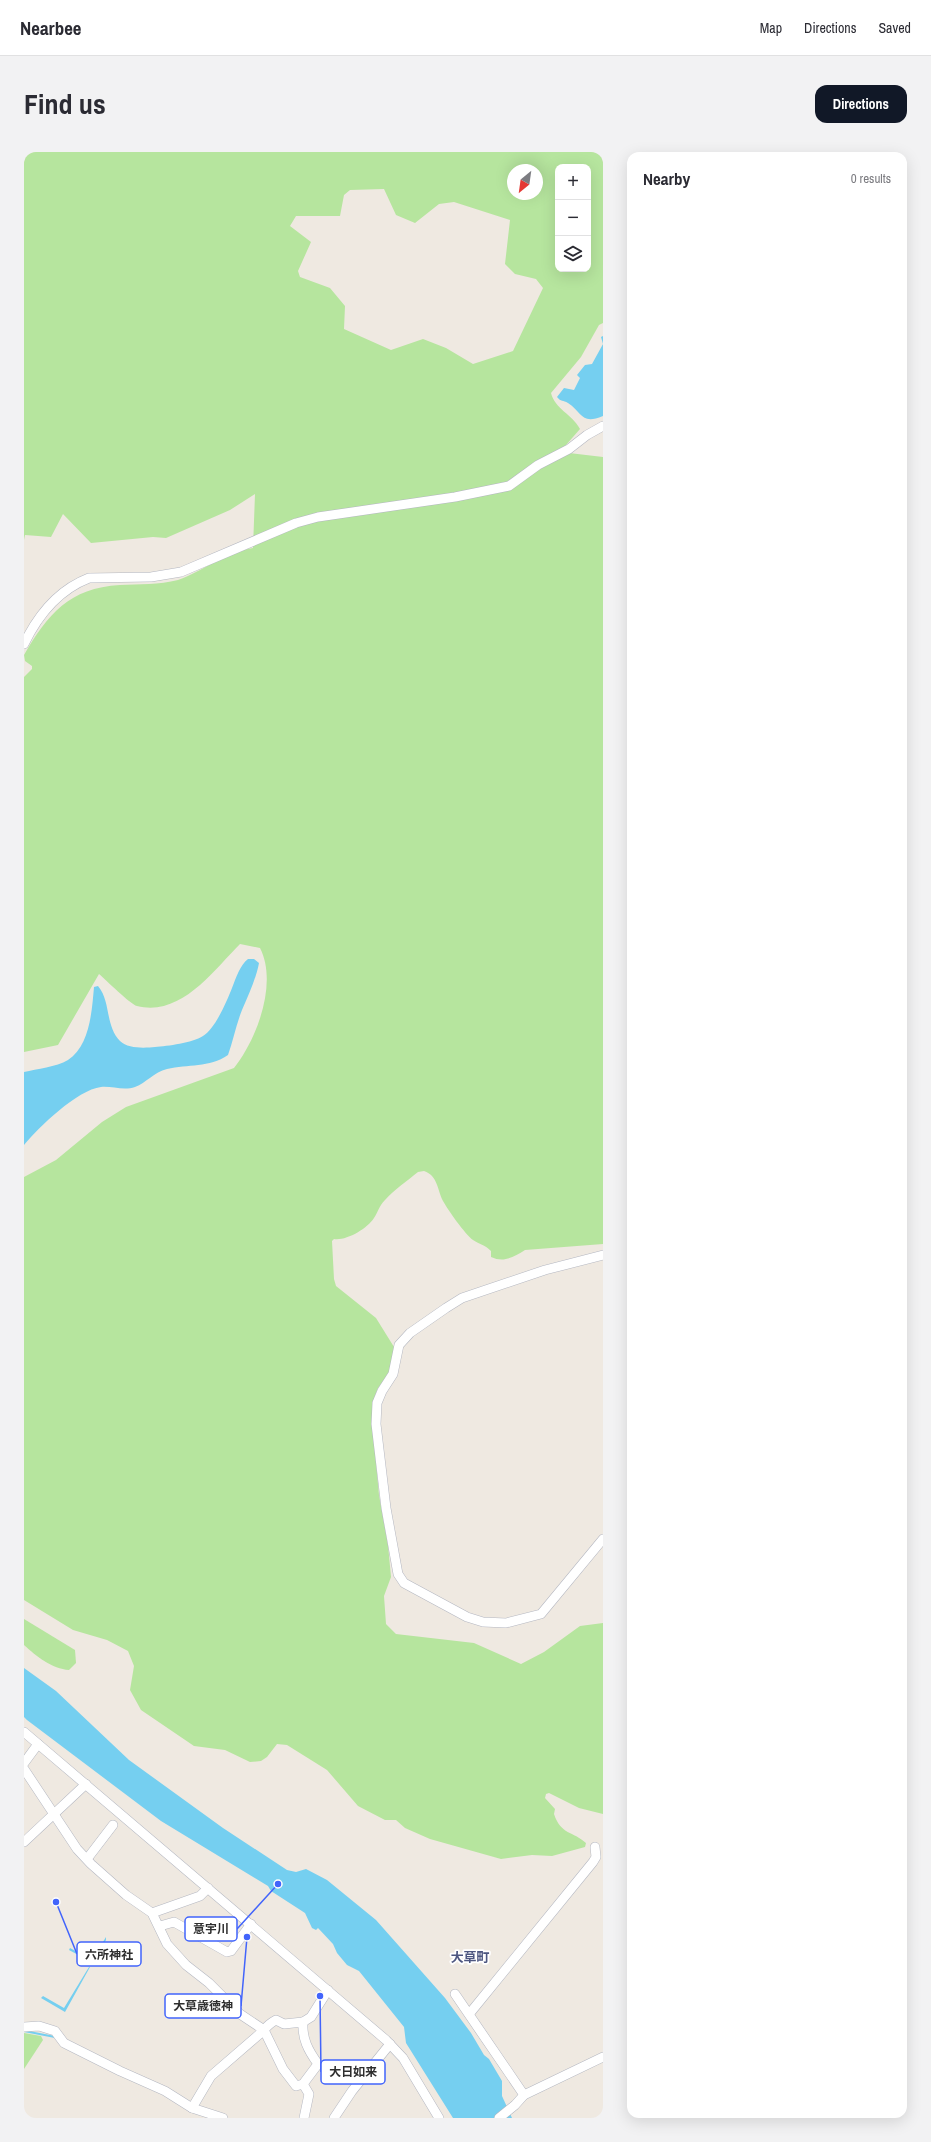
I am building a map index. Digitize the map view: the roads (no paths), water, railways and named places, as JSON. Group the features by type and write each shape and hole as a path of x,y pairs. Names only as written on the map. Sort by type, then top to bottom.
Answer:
{"street":[{"path":"24,644 36,620 49,604 80,582 89,578 167,576 181,572 296,523 318,517 454,497 509,486 538,465 569,449 587,435 603,426"},
{"path":"603,1255 545,1270 462,1298 410,1333 399,1345 393,1374 382,1391 377,1404 376,1424 386,1508 398,1574 404,1583 451,1610 467,1617 491,1622 506,1622 541,1614 603,1539"},
{"path":"24,1732 390,2044 414,2075 439,2118"},
{"path":"24,1763 38,1744"},
{"path":"24,1769 77,1849 126,1895 152,1913 160,1926 167,1944 186,1965 209,1983 240,2014 264,2030 283,2069 296,2086 303,2084 318,2064 307,2048 303,2030 304,2022"},
{"path":"26,1837 54,1814 86,1784"},
{"path":"87,1859 112,1825"},
{"path":"470,2013 593,1862 596,1857 594,1847"},
{"path":"152,1913 200,1896 208,1888"},
{"path":"160,1926 174,1922 227,1952 231,1951 251,1924"},
{"path":"192,2108 211,2076 264,2030 276,2020 284,2024 304,2022 311,2017 328,1990"},
{"path":"455,1994 470,2013 524,2095"},
{"path":"24,2027 39,2026 55,2031 64,2043 120,2071 165,2091 192,2108 223,2118"},
{"path":"334,2118 352,2091 390,2044"},
{"path":"499,2118 515,2106 524,2095 603,2057"},
{"path":"303,2084 309,2094 304,2118"}],"water":[{"path":"603,344 603,416 590,419 583,417 568,403 557,397 564,388 574,390 580,378 577,375 585,365 592,364"},
{"path":"248,959 254,959 259,963 258,969 240,1016 228,1055 206,1064 175,1067 162,1070 135,1087 101,1087 91,1090 59,1110 24,1145 24,1072 58,1064 68,1060 75,1054 85,1037 91,1017 94,987 98,986 102,992 112,1028 115,1035 123,1044 142,1048 180,1044 193,1041 203,1036 212,1027 224,1007 240,968"},
{"path":"24,1668 56,1691 129,1760 223,1828 287,1870 296,1872 306,1869 327,1880 376,1920 445,1998 471,2033 484,2055 489,2059 502,2081 502,2096 512,2118 453,2118 406,2043 404,2027 359,1971 347,1965 337,1953 333,1944 318,1928 316,1930 312,1928 305,1913 271,1891 268,1886 161,1821 27,1720 24,1717"},
{"path":"106,1937 106,1940 93,1963 69,1950 70,1948 92,1960"},
{"path":"89,1967 65,2012 41,1998 43,1996 64,2008"}],"waterway":[{"path":"24,2031 55,2037"}],"place":[{"name":"意宇川","path":"278,1884"},
{"name":"六所神社","path":"56,1902"},
{"name":"大草歳徳神","path":"247,1937"},
{"name":"大日如来","path":"320,1996"}],"district":[{"name":"大草町","path":"470,1957"}]}
